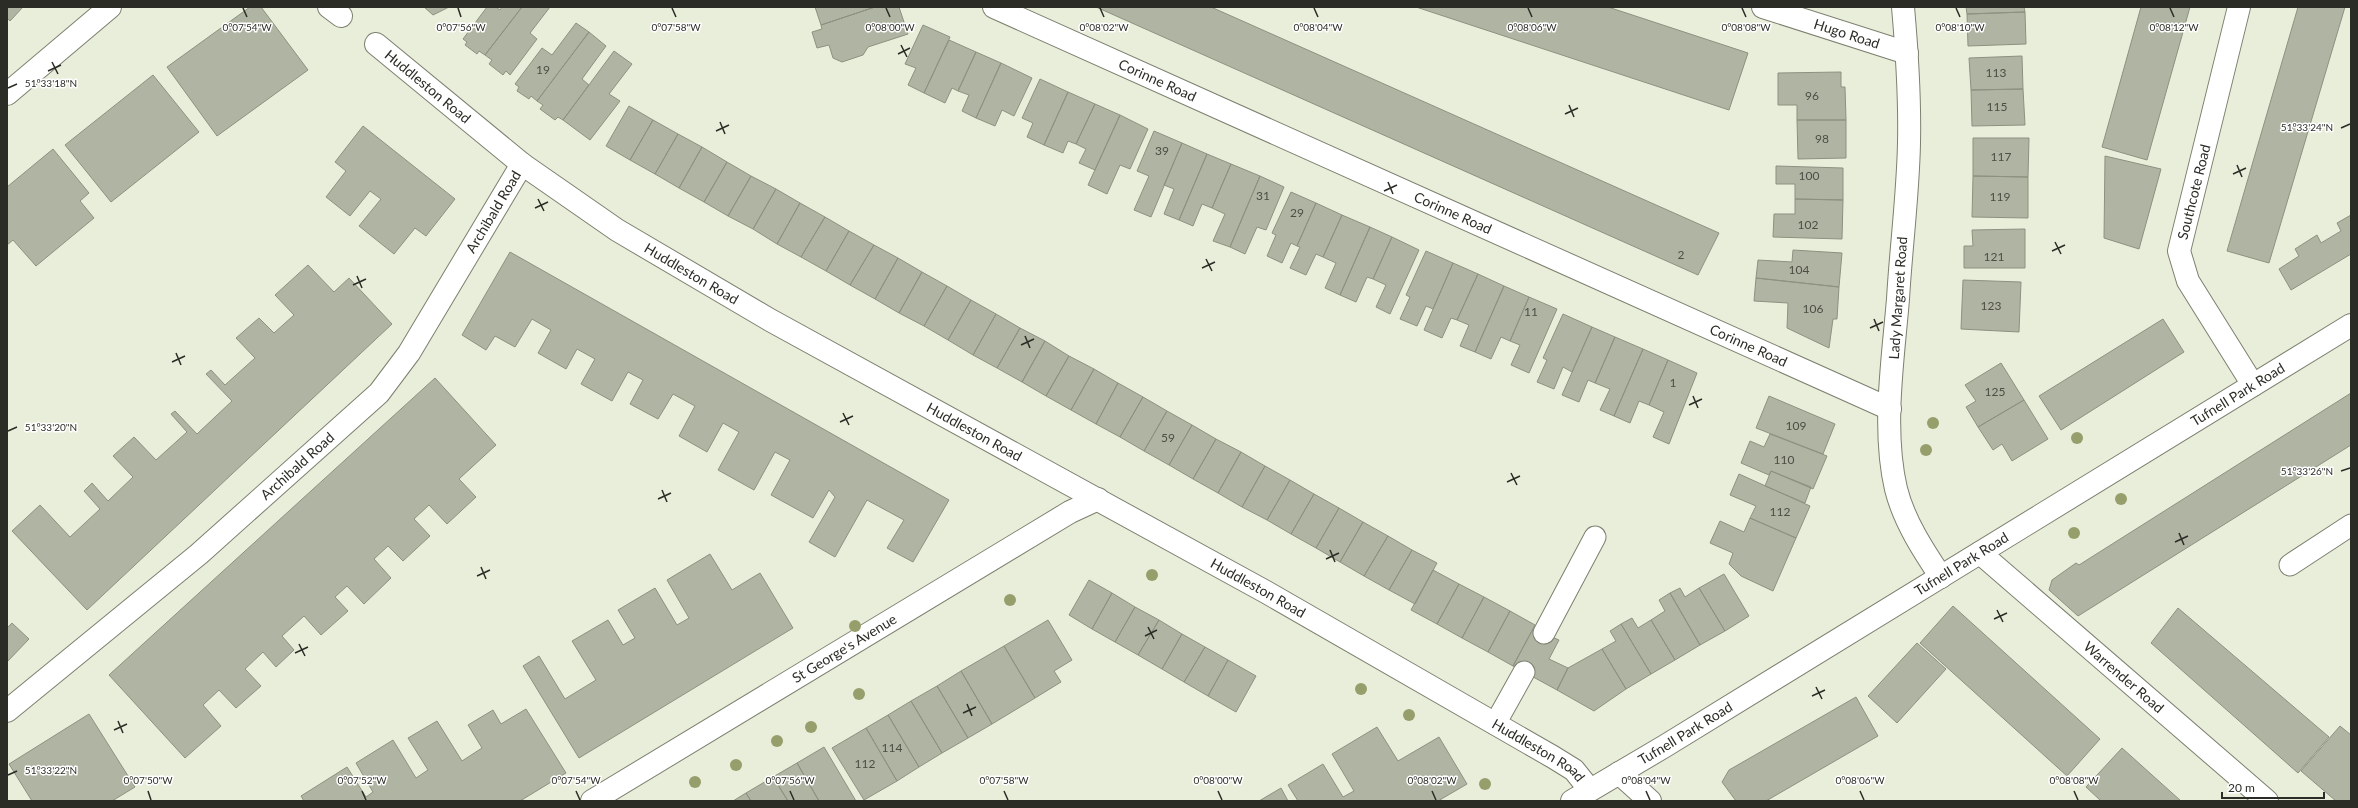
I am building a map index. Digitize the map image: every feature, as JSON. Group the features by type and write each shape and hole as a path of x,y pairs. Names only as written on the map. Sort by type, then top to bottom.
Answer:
{"street":[{"path":"7,94 110,7"},
{"name":"Corinne Road","path":"994,7 1890,409"},
{"name":"Hugo Road","path":"1763,7 1907,53"},
{"name":"Lady Margaret Road","path":"1903,7 1907,53 1909,143 1890,409 1896,489 1915,537 1941,577"},
{"name":"Southcote Road","path":"2239,7 2179,251 2188,281 2253,385"},
{"name":"Huddleston Road","path":"376,44 522,164 616,230 770,320 1266,592 1574,770 1590,790"},
{"name":"Archibald Road","path":"7,711 199,554 379,393 409,353 522,164"},
{"name":"Tufnell Park Road","path":"1572,801 1941,577 2351,325"},
{"name":"St George's Avenue","path":"592,801 1063,516 1098,499"},
{"name":"Warrender Road","path":"1980,553 2267,801"},
{"path":"1619,773 1650,801"}],"lane":[{"path":"2290,565 2351,526"},
{"path":"1544,633 1595,537"},
{"path":"1495,724 1524,672"}],"building":[{"path":"7,7 23,7 10,21 7,18"},
{"path":"250,7 261,7 308,70 217,136 167,67"},
{"path":"424,7 449,7 433,15"},
{"path":"487,7 496,7 500,10 502,7 522,7 485,55 479,51 477,54 465,45 467,42 463,39"},
{"path":"522,7 550,7 530,33 537,39 510,75 506,71 503,75 489,64 492,60 485,55"},
{"path":"815,7 875,7 821,25"},
{"path":"875,7 899,7 908,34 868,47 863,55 842,62 833,58 829,45 817,48 812,32 822,29 821,25"},
{"path":"1096,7 1211,7 1719,233 1698,275"},
{"path":"1416,7 1608,7 1748,53 1729,110"},
{"path":"1966,7 2024,7 2025,12 1967,14"},
{"path":"2141,7 2190,7 2147,160 2102,147"},
{"path":"2298,7 2345,7 2269,263 2227,251"},
{"path":"2025,12 2026,44 1968,46 1967,14"},
{"path":"576,23 589,32 537,101 531,96 529,99 517,91 519,87 515,84 542,48 552,55"},
{"path":"923,25 950,37 924,93 908,85 916,68 905,64"},
{"path":"589,32 606,46 582,79 589,85 563,120 558,117 555,120 540,109 543,105 537,101"},
{"path":"949,40 976,52 958,91 952,88 945,103 924,93"},
{"path":"614,51 632,64 609,94 620,101 590,140 563,120"},
{"path":"976,52 1001,63 976,118 962,111 969,95 958,91"},
{"path":"2022,56 2023,89 1971,90 1969,58"},
{"path":"1001,63 1032,78 1014,116 1002,110 995,126 976,118"},
{"path":"1841,72 1841,87 1845,87 1846,120 1797,120 1797,105 1778,105 1778,73"},
{"path":"153,75 199,132 111,202 65,145"},
{"path":"1040,79 1068,92 1044,145 1027,137 1033,123 1022,118"},
{"path":"2023,89 2025,125 1972,126 1971,90"},
{"path":"1068,92 1095,104 1076,144 1068,141 1063,153 1044,145"},
{"path":"1095,104 1120,115 1095,170 1079,163 1086,149 1076,144"},
{"path":"629,106 653,120 630,160 606,146"},
{"path":"1120,115 1148,129 1130,169 1120,165 1107,194 1088,185"},
{"path":"653,120 678,134 655,174 630,160"},
{"path":"1797,120 1846,120 1846,158 1798,159"},
{"path":"363,126 455,199 426,236 415,228 394,254 359,226 381,199 370,191 350,216 326,197 346,171 335,162"},
{"path":"1154,131 1182,143 1151,217 1134,210 1149,176 1137,171"},
{"path":"678,134 702,147 679,188 655,174"},
{"path":"1973,138 2029,138 2028,177 1973,176"},
{"path":"1182,143 1207,154 1179,220 1164,214 1174,189 1164,185"},
{"path":"702,147 727,162 704,202 679,188"},
{"path":"53,149 89,193 80,201 94,218 36,266 13,240 7,245 7,187"},
{"path":"1207,154 1231,164 1212,208 1202,204 1193,226 1179,220"},
{"path":"2105,156 2161,169 2139,249 2104,238"},
{"path":"727,162 751,176 728,216 704,202"},
{"path":"1231,164 1260,176 1230,247 1213,241 1225,214 1212,208"},
{"path":"1776,166 1843,168 1843,200 1795,199 1795,184 1776,184"},
{"path":"751,176 776,189 753,229 728,216"},
{"path":"1260,176 1284,187 1266,230 1257,227 1245,254 1230,247"},
{"path":"1973,176 2028,177 2028,218 1972,217"},
{"path":"776,189 800,203 777,244 753,229"},
{"path":"1291,192 1316,203 1297,246 1291,243 1282,263 1267,256 1276,235 1272,233"},
{"path":"1795,199 1843,200 1842,239 1773,237 1774,214 1795,214"},
{"path":"800,203 825,217 801,257 777,244"},
{"path":"1316,203 1342,215 1323,257 1316,254 1306,275 1290,268 1300,247 1297,246"},
{"path":"1342,215 1370,227 1340,295 1325,288 1336,263 1323,257"},
{"path":"2351,215 2351,254 2291,290 2279,269 2299,256 2295,249 2317,235 2321,243 2341,231 2337,223"},
{"path":"825,217 849,231 826,271 801,257"},
{"path":"1370,227 1392,237 1373,279 1367,277 1356,302 1340,295"},
{"path":"2025,229 2025,268 1964,268 1964,246 1973,246 1972,230"},
{"path":"849,231 874,245 850,285 826,271"},
{"path":"1392,237 1419,250 1390,314 1376,307 1386,285 1373,279"},
{"path":"874,245 898,258 875,299 850,285"},
{"path":"1793,250 1842,253 1839,287 1756,278 1758,260 1792,262"},
{"path":"1426,251 1453,263 1433,309 1426,306 1417,326 1400,319 1410,297 1406,295"},
{"path":"510,252 949,500 913,562 887,548 904,520 867,500 835,557 809,542 835,497 829,490 813,518 771,495 790,460 775,452 754,490 718,470 739,432 723,423 707,452 679,436 695,406 673,394 658,419 630,404 643,380 628,372 612,401 581,384 595,359 577,349 566,369 538,353 551,330 532,319 515,347 495,336 486,350 462,335"},
{"path":"898,258 922,272 899,313 875,299"},
{"path":"1453,263 1478,274 1457,320 1451,318 1442,338 1424,330"},
{"path":"308,265 334,292 349,278 392,324 87,610 12,531 40,505 70,537 100,509 84,491 92,483 108,501 133,477 113,456 134,437 156,460 187,432 171,414 175,411 197,434 232,401 206,374 211,370 225,385 255,358 236,338 259,318 274,333 294,315 275,295"},
{"path":"922,272 947,286 924,326 899,313"},
{"path":"1478,274 1504,286 1475,352 1460,346 1469,325 1457,320"},
{"path":"1756,278 1839,287 1837,319 1833,319 1829,348 1787,328 1788,303 1754,301"},
{"path":"1963,280 2021,282 2019,332 1961,329"},
{"path":"947,286 971,300 948,340 924,326"},
{"path":"1504,286 1529,297 1510,341 1501,337 1491,359 1475,352"},
{"path":"1529,297 1557,309 1529,373 1511,365 1520,345 1510,341"},
{"path":"971,300 996,314 973,355 948,340"},
{"path":"996,314 1020,328 997,368 973,355"},
{"path":"1563,314 1592,327 1572,372 1563,367 1554,389 1537,382 1547,360 1543,358"},
{"path":"2163,319 2184,352 2061,430 2039,396"},
{"path":"1592,327 1615,337 1595,383 1588,380 1579,402 1562,395"},
{"path":"1020,328 1045,341 1022,382 997,368"},
{"path":"1615,337 1643,349 1614,416 1600,410 1610,389 1595,383"},
{"path":"1045,341 1069,356 1046,396 1022,382"},
{"path":"1643,349 1668,360 1649,405 1639,401 1630,423 1614,416"},
{"path":"1069,356 1094,369 1071,410 1046,396"},
{"path":"1668,360 1697,373 1669,444 1653,437 1664,412 1649,405"},
{"path":"2001,363 2024,400 1978,427 1966,407 1976,401 1965,385"},
{"path":"1094,369 1118,383 1096,424 1071,410"},
{"path":"435,378 496,445 459,479 476,497 447,524 429,505 414,519 430,536 403,561 388,546 374,559 391,578 364,604 347,586 335,597 348,611 321,635 304,616 282,636 294,650 276,667 263,652 245,669 261,686 236,708 219,690 203,705 221,726 185,758 109,675"},
{"path":"1118,383 1143,397 1120,437 1096,424"},
{"path":"2351,393 2351,445 2078,616 2049,590 2052,580 2076,563 2079,565"},
{"path":"1769,396 1835,424 1823,454 1756,428"},
{"path":"1143,397 1167,411 1144,451 1120,437"},
{"path":"2024,400 2048,439 2012,461 2002,444 1993,450 1978,427"},
{"path":"1167,411 1192,425 1169,465 1144,451"},
{"path":"1192,425 1216,439 1193,479 1169,465"},
{"path":"1770,434 1827,456 1813,489 1771,471 1769,475 1741,463 1750,441 1764,447"},
{"path":"1216,439 1241,452 1218,493 1193,479"},
{"path":"1241,452 1265,466 1242,507 1218,493"},
{"path":"1265,466 1290,480 1267,520 1242,507"},
{"path":"1771,471 1811,487 1805,503 1765,486"},
{"path":"1739,474 1810,506 1796,538 1750,518 1756,506 1730,495"},
{"path":"1290,480 1314,494 1291,534 1267,520"},
{"path":"1314,494 1339,508 1316,548 1291,534"},
{"path":"1339,508 1363,522 1340,562 1316,548"},
{"path":"1750,518 1796,538 1773,591 1741,576 1729,564 1733,553 1710,543 1720,521 1744,532"},
{"path":"1363,522 1388,536 1364,576 1340,562"},
{"path":"1388,536 1412,550 1389,590 1364,576"},
{"path":"1412,550 1437,563 1415,604 1389,590"},
{"path":"710,554 732,590 760,573 793,628 579,758 523,666 539,656 565,699 596,680 572,641 608,620 623,645 635,638 618,610 655,588 677,625 689,618 667,580"},
{"path":"1433,570 1459,584 1437,624 1411,610"},
{"path":"1724,574 1749,616 1725,631 1699,588"},
{"path":"1089,580 1112,593 1092,629 1069,615"},
{"path":"1459,584 1484,597 1462,638 1437,624"},
{"path":"1680,588 1685,597 1699,588 1725,631 1700,645 1670,593"},
{"path":"1112,593 1135,607 1115,642 1092,629"},
{"path":"1670,593 1700,645 1675,660 1651,620 1665,611 1659,600"},
{"path":"1484,597 1510,611 1488,652 1462,638"},
{"path":"1953,606 2100,739 2067,776 1920,643"},
{"path":"1135,607 1159,620 1138,655 1115,642"},
{"path":"2178,608 2329,737 2298,773 2151,643"},
{"path":"1510,611 1535,625 1513,666 1488,652"},
{"path":"1632,618 1638,628 1651,620 1675,660 1651,674 1621,624"},
{"path":"1048,620 1072,660 1054,671 1061,682 1035,698 1004,646"},
{"path":"1159,620 1182,634 1162,669 1138,655"},
{"path":"12,623 29,639 7,662 7,628"},
{"path":"1621,624 1651,674 1626,689 1602,649 1616,641 1610,631"},
{"path":"1533,629 1559,640 1549,659 1568,668 1557,690 1513,666"},
{"path":"1182,634 1205,647 1184,682 1162,669"},
{"path":"1917,643 1946,669 1897,723 1868,696"},
{"path":"1004,646 1035,698 992,724 961,671"},
{"path":"1205,647 1228,660 1208,696 1184,682"},
{"path":"1602,649 1626,689 1594,711 1557,690 1568,668"},
{"path":"1228,660 1256,676 1236,712 1208,696"},
{"path":"961,671 992,724 968,738 937,686"},
{"path":"937,686 968,738 942,753 911,701"},
{"path":"1856,697 1878,736 1766,801 1736,801 1722,782 1729,770"},
{"path":"911,701 942,753 919,767 888,715"},
{"path":"526,709 566,773 520,801 304,801 301,796 347,767 366,797 373,792 356,763 393,740 416,778 428,770 408,738 437,721 462,761 482,748 468,725 493,710 501,724"},
{"path":"89,714 135,787 112,801 32,801 9,764"},
{"path":"888,715 919,767 897,781 866,728"},
{"path":"2340,726 2351,735 2351,801 2336,801 2301,771"},
{"path":"1377,727 1398,761 1439,737 1467,784 1438,801 1298,801 1288,785 1323,764 1343,797 1354,791 1332,754"},
{"path":"866,728 897,781 864,800 832,748"},
{"path":"824,747 856,801 819,801 797,763"},
{"path":"2122,748 2181,801 2101,801 2086,787"},
{"path":"797,763 819,801 788,801 773,777"},
{"path":"773,777 788,801 751,801 746,793"},
{"path":"1281,788 1288,801 1259,801"},
{"path":"746,793 751,801 733,801"}]}
